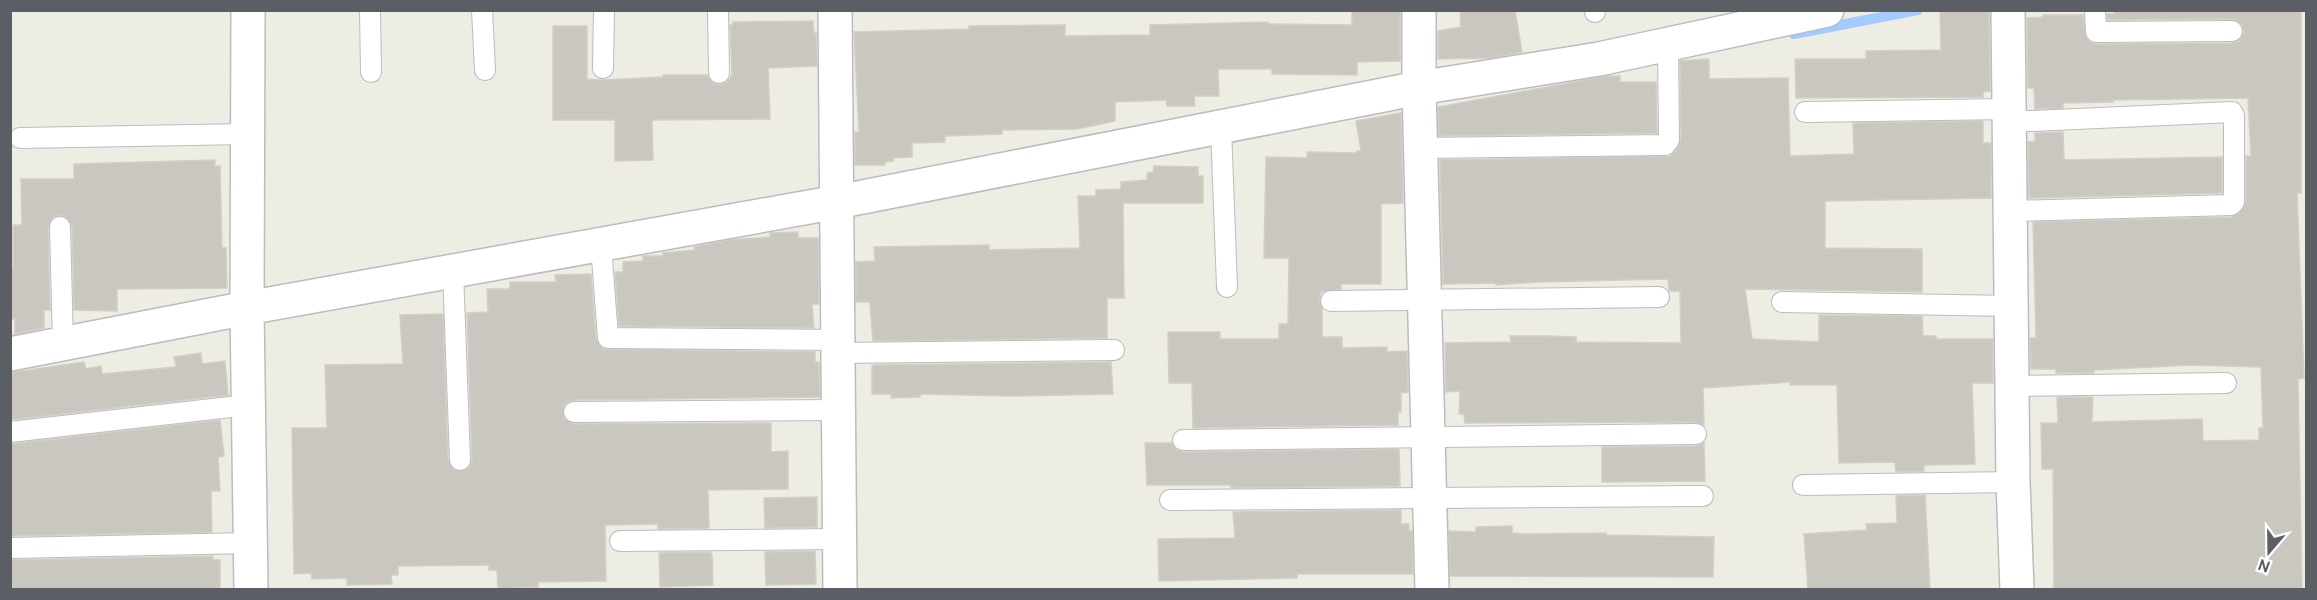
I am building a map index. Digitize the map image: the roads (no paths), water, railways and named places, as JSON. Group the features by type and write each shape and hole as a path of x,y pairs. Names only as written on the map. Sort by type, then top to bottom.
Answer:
{"street":[{"path":"248,10 247,308 251,590"},
{"path":"835,10 840,590"},
{"path":"1419,10 1420,148 1432,590"},
{"path":"10,354 247,308 837,202 1419,88 1599,59 1827,10"},
{"path":"2008,10 2013,482 2017,590"}],"lane":[{"path":"370,10 371,72"},
{"path":"482,10 485,70"},
{"path":"603,68 604,10"},
{"path":"718,10 719,72"},
{"path":"2095,10 2096,32 2232,31"},
{"path":"1420,148 1665,145 1669,140 1668,43"},
{"path":"1804,112 2008,115 2232,112 2234,116 2234,202 2231,205 2011,211"},
{"path":"1221,127 1227,286"},
{"path":"20,138 248,134"},
{"path":"60,227 63,343"},
{"path":"601,245 608,338 838,347 1114,350"},
{"path":"453,272 460,460"},
{"path":"1331,301 1659,297"},
{"path":"1782,302 2011,306"},
{"path":"2012,386 2226,383"},
{"path":"10,432 248,405"},
{"path":"574,412 838,410"},
{"path":"1183,440 1696,434"},
{"path":"1803,485 2013,482"},
{"path":"1170,500 1703,496"},
{"path":"620,541 840,539"},
{"path":"10,548 250,543"}],"waterway":[{"path":"1794,34 1918,10"}]}
